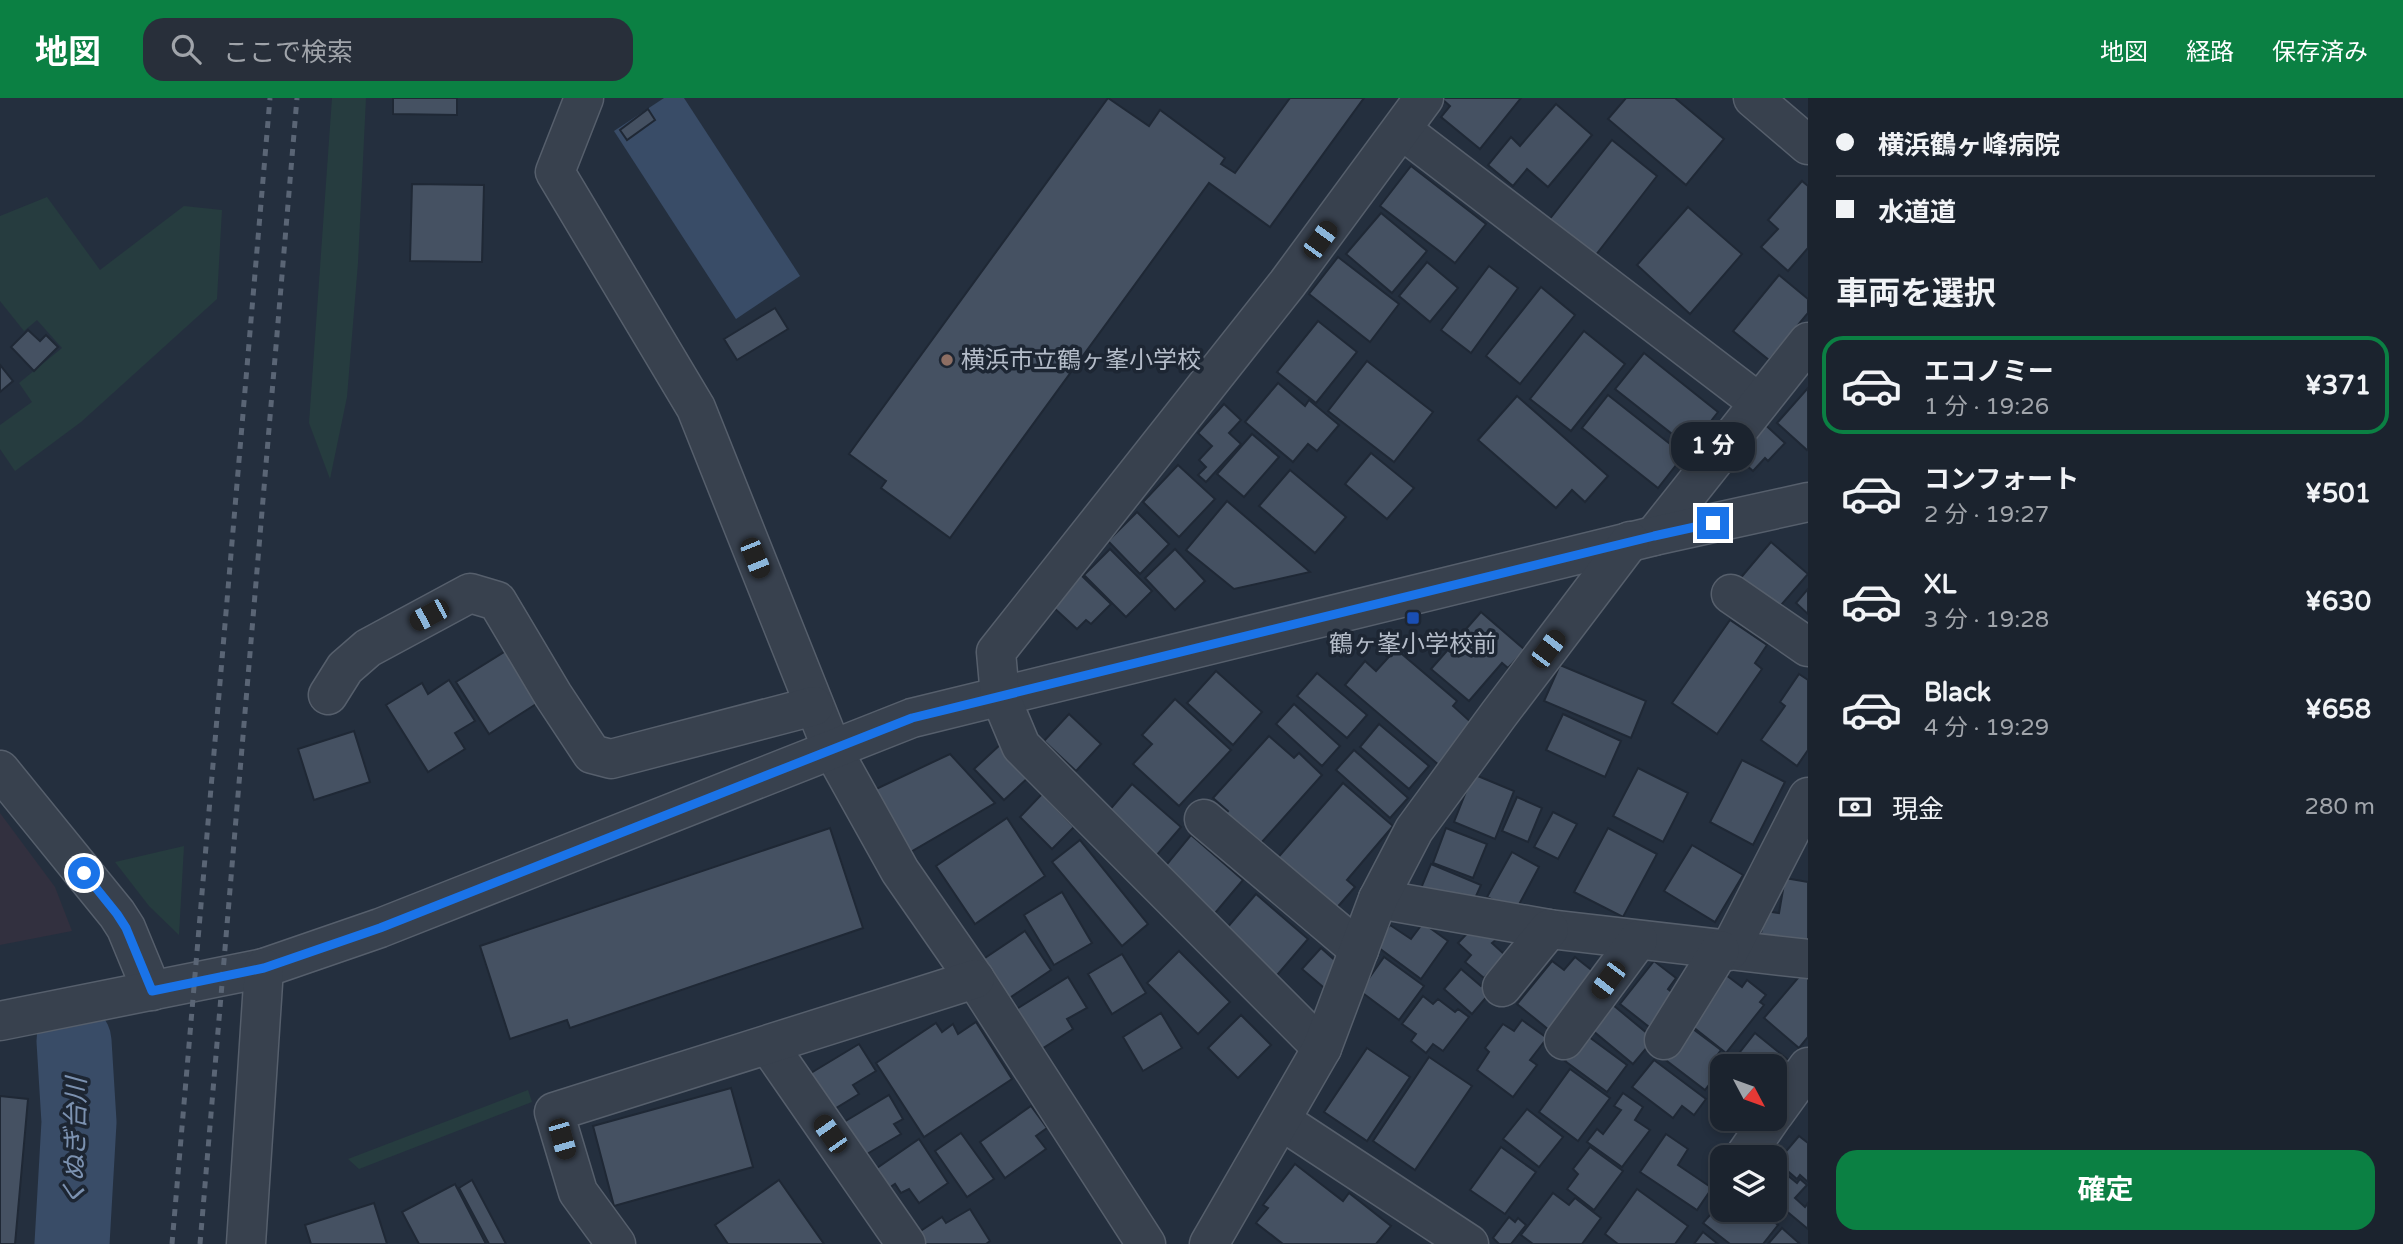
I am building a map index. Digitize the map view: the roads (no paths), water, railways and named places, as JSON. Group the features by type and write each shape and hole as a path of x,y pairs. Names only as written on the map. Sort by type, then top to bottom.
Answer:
{"street":[{"path":"584,98 555,172 696,408 832,749 900,871 975,979 1146,1244"},
{"path":"1322,1048 1020,746 1000,696 996,652 1287,284 1424,98"},
{"path":"1753,98 1808,145"},
{"path":"1402,130 1759,403"},
{"path":"1209,1244 1322,1048 1378,900 1414,830 1499,714 1642,538 1808,342"},
{"path":"0,1021 264,968 380,928 912,718 1642,538 1808,502"},
{"path":"328,695 345,668 369,648 470,593 497,601 552,695 592,754 611,759 814,706"},
{"path":"1731,594 1808,647"},
{"path":"0,770 117,914 126,928 152,991"},
{"path":"1664,1040 1724,950 1808,797"},
{"path":"1204,820 1359,950"},
{"path":"1378,900 1549,929 1808,959"},
{"path":"1502,987 1549,929"},
{"path":"1564,1040 1638,940"},
{"path":"246,1244 264,968"},
{"path":"616,1244 578,1192 554,1112 975,979"},
{"path":"769,1046 906,1244"},
{"path":"1787,1096 1808,1067"},
{"path":"1282,1121 1469,1244"}],"water":[{"path":"664,98 684,98 800,276 736,319 614,131"}],"waterway":[{"name":"くぬぎ台川","path":"72,1244 79,1122 74,1041"}],"railway":[{"path":"172,1244 270,98"},
{"path":"200,1244 297,98"}],"place":[{"name":"横浜市立鶴ヶ峯小学校","path":"947,360"},
{"name":"鶴ヶ峯小学校前","path":"1413,618"}]}
